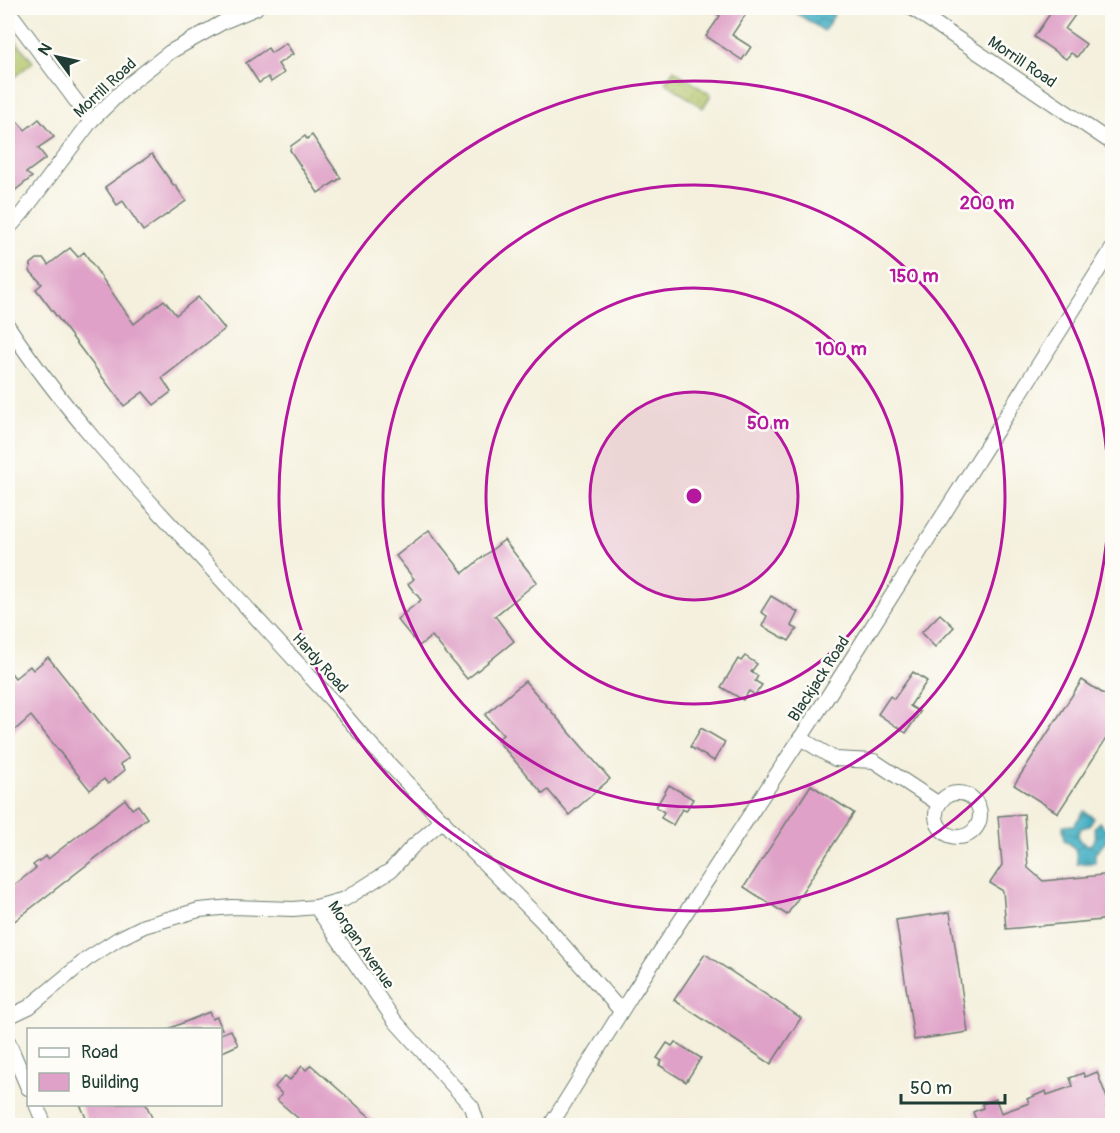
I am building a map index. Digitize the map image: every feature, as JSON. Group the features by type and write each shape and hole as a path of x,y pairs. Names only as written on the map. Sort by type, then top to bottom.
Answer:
{"street":[{"name":"Morrill Road","path":"8,229 91,121 128,85 170,52 225,21 256,8"},
{"name":"Morrill Road","path":"912,8 1113,143"},
{"path":"8,10 91,121"},
{"name":"Blackjack Road","path":"550,1125 621,1011 800,738 1113,249"},
{"name":"Hardy Road","path":"8,326 57,394 133,485 361,734 453,832 541,920 621,1011"},
{"path":"800,738 835,759 874,761 939,804"},
{"path":"316,907 345,899 391,870 412,847 443,820"},
{"name":"Morgan Avenue","path":"8,1017 29,1007 87,959 144,926 171,917 210,909 316,907 395,1021 472,1107 478,1125"},
{"path":"8,1041 27,1086"},
{"path":"37,1106 45,1125"}],"green space":[{"path":"13,37 33,62 13,78 8,71 8,42"},
{"path":"674,70 711,95 703,108 665,82"}],"water":[{"path":"799,8 823,8 834,15 824,31 796,13"},
{"path":"1084,811 1094,818 1089,826 1081,828 1078,833 1079,840 1089,845 1092,843 1096,836 1094,829 1099,822 1104,828 1110,827 1112,840 1106,841 1095,853 1095,863 1077,864 1075,850 1064,840 1063,826 1074,825"}],"building":[{"path":"708,8 750,8 732,35 751,47 742,60 706,36 720,16"},
{"path":"1054,8 1080,8 1065,29 1086,44 1077,57 1071,53 1066,59 1034,37"},
{"path":"286,43 293,54 278,64 284,73 271,82 268,77 259,83 246,63 268,48 271,53"},
{"path":"39,119 54,137 38,148 46,158 26,173 32,177 8,196 8,130 18,122 25,130"},
{"path":"312,135 341,178 318,193 290,150 291,146 305,136 307,139"},
{"path":"152,154 186,201 143,231 123,201 117,205 105,187"},
{"path":"70,248 78,257 84,252 134,324 164,300 176,315 198,297 225,329 162,378 171,392 154,405 143,392 124,406 36,289 42,284 30,271 31,264 37,259 44,259 48,265"},
{"path":"429,530 463,573 504,540 537,582 495,616 514,641 467,679 432,636 419,646 397,619 421,600 408,584 414,579 396,556"},
{"path":"771,596 798,612 791,626 797,629 789,641 762,626 767,616 761,612"},
{"path":"940,614 954,627 935,647 921,633"},
{"path":"745,656 757,664 751,672 758,676 755,681 762,685 755,695 749,691 743,700 721,687 738,659 741,661"},
{"path":"48,657 129,758 120,764 125,770 108,784 104,779 90,790 31,716 8,736 8,669 15,678 30,666 33,670"},
{"path":"913,672 927,681 910,706 920,712 906,733 878,714 890,696 894,699"},
{"path":"1082,680 1113,700 1113,728 1058,813 1014,785"},
{"path":"525,681 610,779 569,815 548,790 543,794 497,740 503,735 485,715"},
{"path":"701,728 725,742 714,761 690,747"},
{"path":"669,785 693,799 686,811 682,809 673,825 661,818 664,812 656,807"},
{"path":"811,785 854,813 787,915 744,887"},
{"path":"125,799 132,809 138,805 147,818 8,926 8,890 36,868 33,865 46,856 48,859"},
{"path":"1024,814 1028,868 1043,881 1113,874 1113,919 1006,929 1003,891 990,883 1002,865 998,816"},
{"path":"950,912 968,1032 914,1040 896,920"},
{"path":"705,954 801,1018 771,1064 674,1000"},
{"path":"209,1012 212,1019 217,1017 222,1028 170,1028"},
{"path":"231,1030 238,1045 222,1052 222,1033"},
{"path":"675,1042 701,1058 686,1082 659,1065 662,1061 657,1058 667,1043 672,1046"},
{"path":"311,1065 379,1125 306,1125 277,1100 282,1094 275,1087 285,1076 290,1080 302,1066 306,1070"},
{"path":"1097,1072 1110,1106 1106,1107 1111,1122 1101,1125 978,1125 973,1112 983,1108 982,1104 996,1099 1001,1113 1029,1103 1027,1099 1046,1091 1047,1095 1073,1086 1070,1078 1083,1073 1085,1077"},
{"path":"81,1106 147,1106 155,1125 89,1125"}]}
